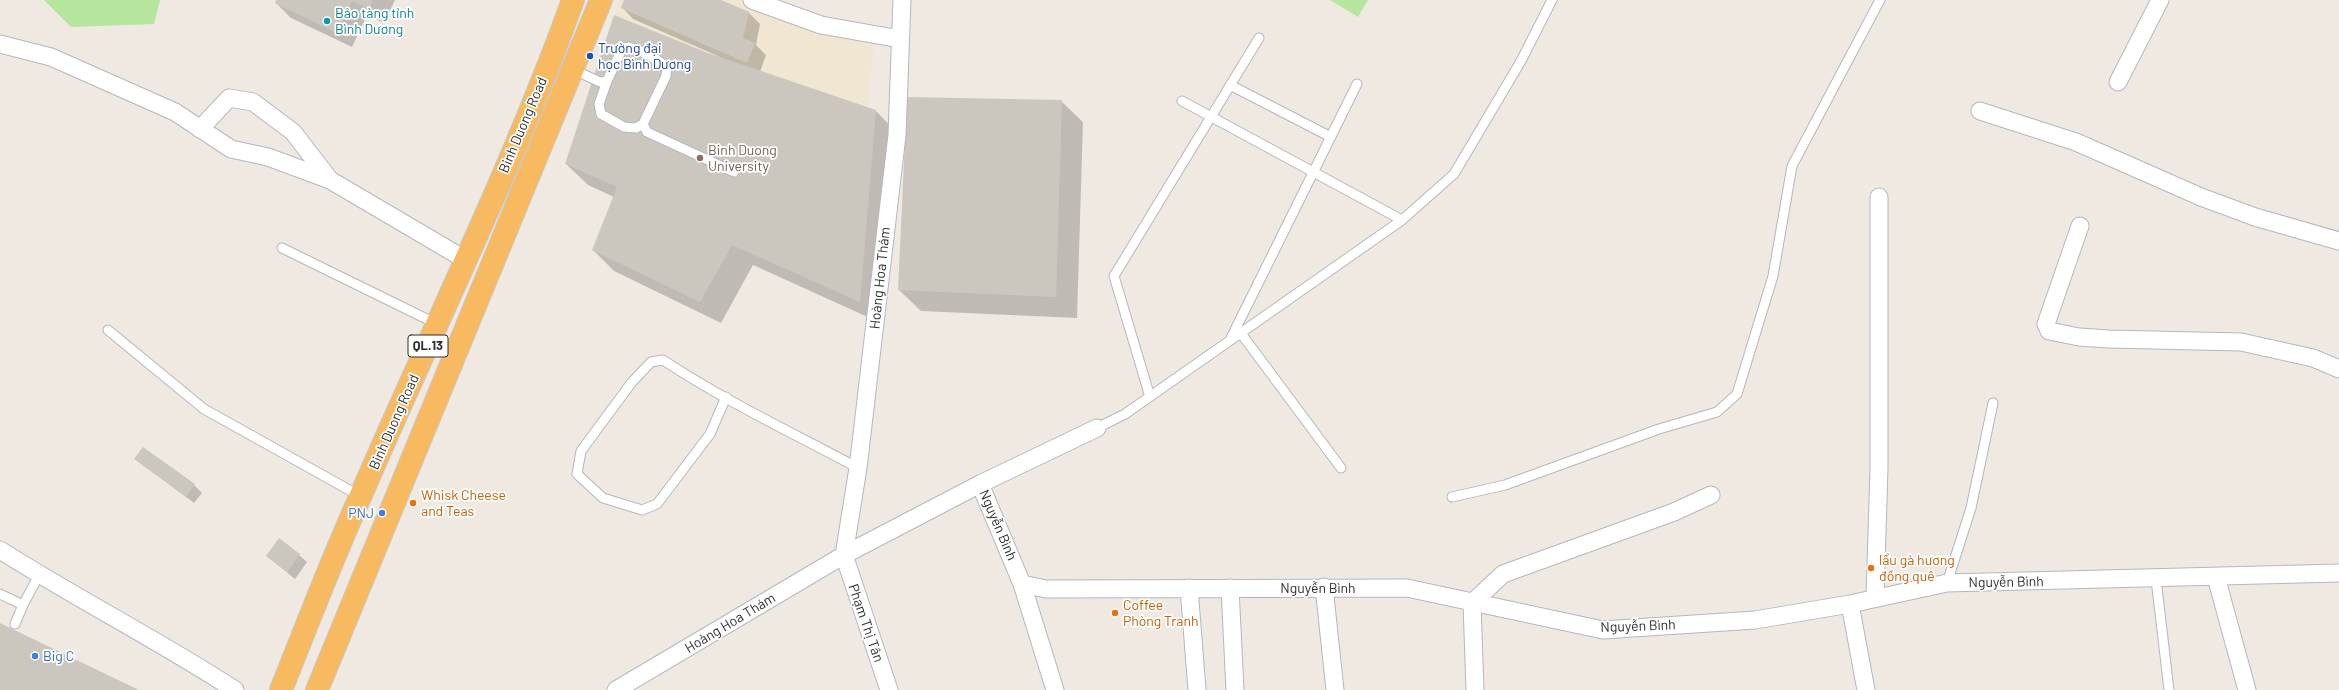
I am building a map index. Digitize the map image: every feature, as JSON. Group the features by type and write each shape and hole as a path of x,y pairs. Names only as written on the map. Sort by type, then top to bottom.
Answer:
{"highway":[{"name":"Binh Duong Road","path":"281,690 360,496 438,324 550,64 573,0"},
{"name":"Binh Duong Road","path":"317,690 461,334 509,227 601,0"}],"street":[{"name":"Hoàng Hoa Thám","path":"844,555 858,468 897,135 902,0"},
{"path":"2118,82 2160,0"},
{"path":"759,1 821,25 900,39"},
{"path":"0,44 51,57 175,112 231,149 268,158 330,180 466,260"},
{"path":"200,129 230,98 253,102 293,132 330,180"},
{"path":"1980,111 2076,142 2202,197 2255,217 2339,241"},
{"path":"1875,597 1879,468 1879,197"},
{"path":"2080,226 2046,324 2050,331 2104,338 2241,342 2313,358 2339,369"},
{"name":"Hoàng Hoa Thám","path":"625,688 844,555 980,484 1097,428"},
{"name":"Nguyễn Bình","path":"980,484 1022,584 1046,589 1324,587 1407,588 1604,630 1755,620 1850,604 1875,597 1947,583 2156,579 2339,573"},
{"path":"1475,690 1472,603 1504,574 1674,512 1711,495"},
{"path":"0,550 39,575 190,661 235,690"},
{"name":"Phạm Thị Tân","path":"844,555 889,690"},
{"path":"2216,577 2247,690"},
{"path":"1022,584 1055,690"},
{"path":"1324,587 1335,690"},
{"path":"1189,588 1197,690"},
{"path":"1230,588 1235,690"},
{"path":"1850,604 1866,690"}],"lane":[{"path":"1097,428 1125,414 1150,397 1240,332 1402,220 1454,174 1521,61 1552,0"},
{"path":"1452,497 1505,485 1659,429 1717,412 1737,394 1773,276 1792,166 1880,0"},
{"path":"1150,397 1114,276 1259,38"},
{"path":"628,47 637,49 667,67 666,76 643,124 636,128 624,127 601,114 599,104 607,81 621,51 628,47"},
{"path":"572,70 600,82 607,81"},
{"path":"1229,341 1357,84"},
{"path":"1230,85 1331,137"},
{"path":"1182,101 1402,220"},
{"path":"643,124 647,132 734,172"},
{"path":"282,248 438,324"},
{"path":"108,330 204,409 360,496"},
{"path":"1240,332 1341,468"},
{"path":"726,397 710,434 657,504 642,510 603,498 577,474 581,451 632,382 651,362 663,360 691,379 726,397 858,468"},
{"path":"1947,583 1971,508 1993,403"},
{"path":"15,624 39,575"},
{"path":"2156,579 2169,690"},
{"path":"0,594 23,605"}],"shaded area":[{"path":"620,0 756,0 874,39 868,108 708,53 614,15"}],"green space":[{"path":"44,0 160,0 154,24 71,27"},
{"path":"1330,0 1368,0 1358,17"}],"building":[{"name":"Bảo tàng tỉnh Bình Dương","path":"276,0 373,0 369,9 352,1 337,33 275,3"},
{"path":"624,0 721,0 749,12 743,38 755,43 747,63 621,8"},
{"name":"Binh Duong University","path":"614,15 708,53 876,110 860,302 732,245 700,302 592,250 617,187 565,164"},
{"path":"907,97 1062,100 1056,297 898,290"},
{"path":"143,447 195,484 186,497 134,459"},
{"path":"279,538 300,554 287,572 266,556"},
{"name":"Big C","path":"0,623 139,690 0,690"}],"place":[{"name":"Bảo tàng tỉnh Bình Dương","path":"327,21"},
{"name":"Trường đại học Bình Dương","path":"590,56"},
{"name":"Binh Duong University","path":"700,158"},
{"name":"Whisk Cheese and Teas","path":"413,503"},
{"name":"PNJ","path":"382,513"},
{"name":"lẩu gà hương đồng quê","path":"1871,568"},
{"name":"Coffee Phòng Tranh","path":"1115,613"},
{"name":"Big C","path":"35,656"}]}
